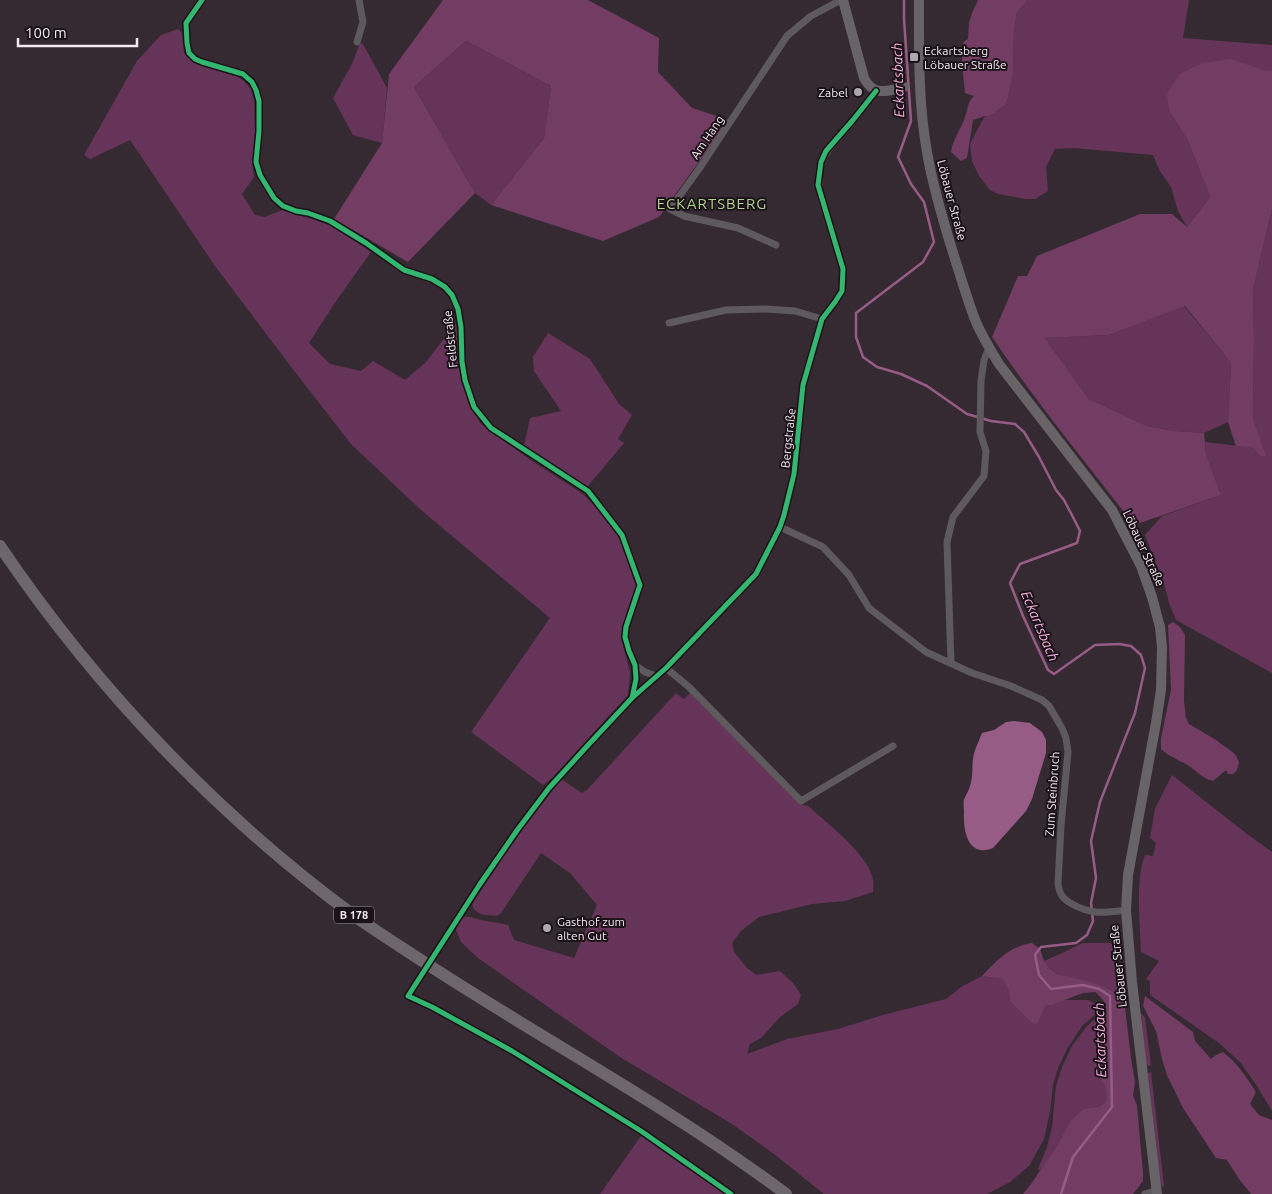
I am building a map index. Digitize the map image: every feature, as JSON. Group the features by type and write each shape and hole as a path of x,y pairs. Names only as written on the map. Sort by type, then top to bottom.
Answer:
{"highway":[{"name":"B 178","path":"0,546 56,622 134,717 215,799 289,865 357,917 456,983 646,1100 786,1194"}],"main road":[{"path":"842,0 867,84 876,91 882,92 912,86"},
{"name":"Löbauer Straße","path":"919,0 912,86 922,118 936,192 974,318 989,348 1004,370 1112,510 1141,566 1160,627 1162,647 1161,690 1128,875 1126,910 1133,994 1156,1190"}],"street":[{"name":"Feldstraße","path":"202,0 186,23 189,53 195,59 202,62 243,74 252,82 258,101 259,131 256,162 260,175 274,198 283,206 330,221 366,243 404,270 432,279 445,287 452,295 458,308 461,326 462,362 465,380 474,407 491,428 588,491 622,535 640,585 626,627 625,638 635,665 636,679 632,698"},
{"path":"357,42 363,22 359,0"},
{"name":"Am Hang","path":"776,246 738,228 684,216 670,209 699,169 787,36 811,16 842,0"},
{"name":"Bergstraße","path":"590,743 632,698 666,668 756,574 780,527 794,474 803,385 822,318 842,291 843,269 818,185 819,171 826,151 854,120 876,91"},
{"path":"669,323 726,310 766,309 795,311 822,318"},
{"path":"951,663 947,542 954,517 984,476 986,451 980,432 980,410 984,360 989,348"},
{"name":"Zum Steinbruch","path":"780,527 823,547 848,575 868,608 926,652 972,673 1011,686 1042,700 1049,706 1062,728 1068,752 1061,826 1059,890 1065,900 1083,910 1100,913 1126,910"},
{"path":"635,665 645,672 656,676"},
{"path":"666,668 689,687 801,801 893,746"},
{"name":"Löbauer Straße","path":"1145,1194 1156,1190"}],"shaded area":[{"path":"443,0 588,0 659,38 658,72 692,108 729,120 659,217 603,241 491,205 544,138 551,86 466,41 414,87 475,193 408,262 334,219 382,143 389,74"},
{"path":"978,0 1027,0 1017,13 1014,31 1013,73 1008,98 1005,105 989,117 985,116 973,120 967,158 961,161 951,152 969,102 974,96 965,93 962,48 963,43 968,39 969,23"},
{"path":"1027,0 1189,0 1183,38 1272,45 1272,71 1267,71 1169,111 1188,141 1210,197 1187,227 1178,211 1171,187 1160,171 1153,155 1074,148 1055,149 1046,167 1048,191 1035,199 998,194 990,190 979,176 972,161 970,144 985,116 989,117 1005,105 1008,98 1013,73 1014,31 1017,13"},
{"path":"178,29 182,33 184,53 192,61 204,67 238,77 251,89 254,101 255,132 252,163 254,177 242,194 255,215 264,217 283,210 318,221 332,226 371,252 309,343 330,364 361,371 373,361 405,380 426,362 456,323 459,363 472,408 481,424 529,459 583,494 616,532 624,547 637,584 621,638 630,672 628,695 553,777 543,785 471,732 550,618 421,510 351,444 215,266 130,140 90,159 84,155 137,61 161,35"},
{"path":"466,41 551,86 544,138 491,205 475,193 414,87"},
{"path":"360,43 363,44 387,88 382,143 353,135 333,98 352,64"},
{"path":"1231,59 1266,71 1272,71 1272,209 1253,290 1253,418 1266,457 1259,455 1254,448 1236,446 1228,422 1231,363 1185,306 1109,335 1045,338 1089,399 1147,426 1175,431 1204,433 1206,454 1221,495 1134,525 1044,409 992,337 1018,276 1027,276 1037,256 1140,214 1172,214 1187,227 1210,197 1188,141 1169,111 1167,94 1180,74 1202,63"},
{"path":"1272,209 1272,673 1176,620 1145,535 1162,516 1221,495 1206,454 1205,442 1255,448 1265,456 1253,418 1253,290"},
{"path":"1184,306 1231,363 1228,422 1204,433 1175,431 1147,426 1089,399 1045,338 1109,335"},
{"path":"548,333 590,359 619,404 632,415 618,439 624,443 587,487 524,446 530,418 561,411 534,371 533,357"},
{"path":"1173,622 1180,627 1185,635 1184,701 1186,718 1189,724 1235,754 1239,762 1237,770 1233,774 1228,774 1226,770 1213,781 1203,777 1161,749 1161,738 1171,690 1168,625"},
{"path":"676,693 684,699 690,693 800,804 808,806 836,830 864,860 873,880 873,892 845,901 812,904 759,917 741,931 732,943 734,952 747,968 756,975 780,971 793,983 801,995 798,1004 779,1018 761,1038 750,1044 747,1054 787,1039 838,1029 946,999 961,987 982,976 1002,979 1008,988 1010,1001 1038,1023 1046,1005 1052,1005 1064,1000 1088,1000 1102,1008 1082,1026 1067,1049 1058,1068 1053,1085 1044,1139 1029,1166 1010,1182 987,1194 824,1194 774,1154 732,1124 620,1057 478,958 461,942 456,930 462,919 469,917 508,925 514,940 574,958 597,905 570,873 541,853 501,913 497,916 479,913 472,904 520,833 561,779 582,793 587,790"},
{"path":"1006,722 1030,723 1042,732 1046,740 1046,753 1032,799 1026,811 993,848 978,849 969,841 964,819 964,802 972,776 974,752 982,733 994,730"},
{"path":"1172,775 1272,852 1272,1111 1240,1062 1219,1043 1150,995 1150,981 1146,979 1159,961 1141,952 1140,877 1145,855 1153,856 1156,843 1150,838 1155,809"},
{"path":"1032,943 1040,949 1044,961 1057,974 1109,989 1123,999 1135,1082 1133,1095 1137,1106 1143,1172 1143,1181 1133,1194 1023,1194 1057,1146 1071,1121 1083,1109 1100,1106 1106,1101 1107,1094 1105,1085 1096,1071 1095,1065 1105,1027 1106,1008 1095,992 1083,993 1052,1005 1046,1005 1038,1023 1033,1024 1010,1001 1008,988 1002,979 982,976 1010,951"},
{"path":"1083,943 1111,943 1115,947 1120,986 1117,995 1109,989 1057,974 1044,961"},
{"path":"1145,996 1193,1032 1195,1041 1211,1059 1223,1052 1229,1057 1241,1070 1256,1092 1250,1104 1259,1115 1272,1120 1272,1194 1251,1194 1227,1160 1216,1158 1183,1108 1167,1075 1156,1031 1143,1006"},
{"path":"1107,1009 1107,1020 1095,1064 1096,1075 1104,1082 1108,1092 1106,1101 1100,1106 1083,1109 1040,1171 1038,1169 1047,1147 1052,1127 1056,1086 1062,1067 1072,1046 1087,1026"},
{"path":"1141,1013 1145,1018 1151,1065 1149,1066 1146,1062"},
{"path":"1151,1072 1163,1187 1161,1185 1148,1075"},
{"path":"641,1136 725,1194 600,1194"}],"waterway":[{"name":"Eckartsbach","path":"904,0 911,121 898,157 911,184 924,202 934,242 923,262 856,313 856,337 863,357 877,367 901,374 927,386 967,414 991,421 1015,424 1024,432 1039,457 1080,531 1077,543 1020,564 1010,583 1048,670 1054,674 1095,645 1119,644 1131,646 1141,655 1145,668 1135,713 1100,802 1091,841 1096,878 1091,903 1093,921 1087,935 1076,943 1041,947 1035,955 1039,975 1051,989 1083,985 1099,989 1110,996 1112,1107 1073,1157 1061,1194"}],"cycle path":[{"path":"202,0 186,23 189,53 195,59 202,62 243,74 252,82 259,101 256,162 260,175 274,198 283,206 330,221 366,243 404,270 432,279 445,287 452,295 458,309 461,327 462,362 465,380 474,407 491,428 588,491 622,535 640,585 626,627 625,637 635,665 636,679 632,698"},
{"path":"731,1194 641,1131 512,1051 408,996 480,884 549,788 632,698 666,668 756,574 780,527 784,515 794,474 803,385 822,319 842,291 843,269 818,185 821,162 826,151 876,91"}],"place":[{"name":"Eckartsberg Löbauer Straße","path":"914,57"},
{"name":"Zabel","path":"858,92"},
{"name":"Gasthof zum alten Gut","path":"547,928"}],"district":[{"name":"ECKARTSBERG","path":"712,203"}]}
